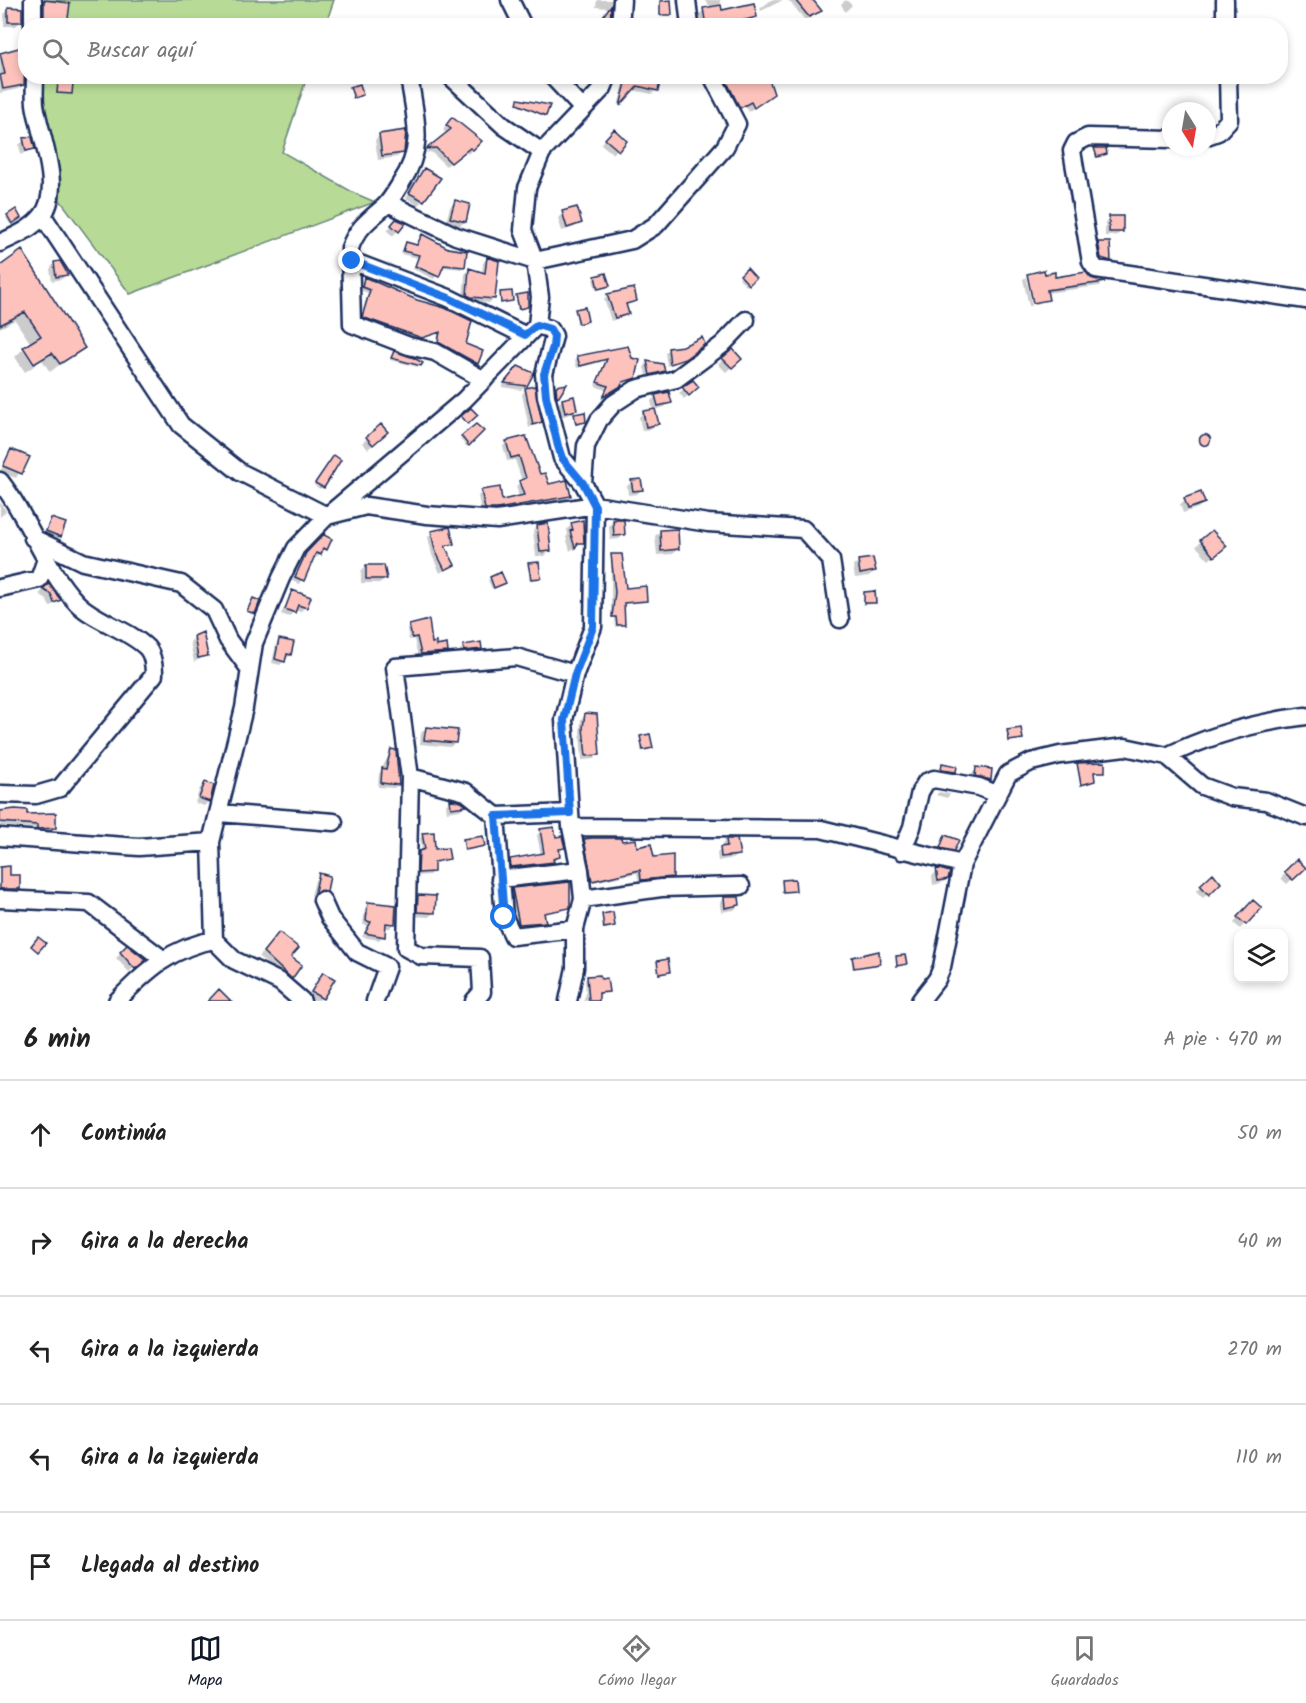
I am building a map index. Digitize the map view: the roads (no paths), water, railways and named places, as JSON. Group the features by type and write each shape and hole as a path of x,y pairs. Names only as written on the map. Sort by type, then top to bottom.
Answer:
{"street":[{"path":"33,0 33,18"},
{"path":"510,0 519,18"},
{"path":"621,18 622,0"},
{"path":"687,0 689,18"},
{"path":"1225,0 1226,18"},
{"path":"0,243 21,234 43,216 49,204 50,164 36,105 35,84"},
{"path":"410,84 417,144 413,166 388,203 354,237 350,249 352,324 409,346 435,352 483,380"},
{"path":"459,84 504,126 542,152"},
{"path":"560,84 583,109"},
{"path":"302,1001 280,982 234,960 214,940 212,842 244,708 248,667 254,643 296,548 327,516 442,420 531,330 540,297 535,261 524,230 527,188 542,152 605,84"},
{"path":"388,203 456,236 535,261 632,240 656,225 725,147 737,124 716,84"},
{"path":"1216,133 1229,120 1228,84"},
{"path":"1162,139 1088,137 1076,143 1072,151 1091,262 1096,269 1306,300"},
{"path":"43,216 181,425 240,472 327,516 366,506 427,515 496,520 595,506 708,523 803,529 831,560 840,619"},
{"path":"352,261 531,330 550,329 554,336 544,374 546,396 558,446 562,458 583,483 595,506 593,627 575,674 564,720 571,820 583,899 575,929 575,968 568,1001"},
{"path":"583,483 586,446 599,420 613,404 636,389 676,379 723,345 746,320"},
{"path":"0,481 13,498 45,562 78,603 148,649 153,662 154,675 60,788 36,795 0,794"},
{"path":"33,538 83,562 181,584 214,610 228,640 248,667"},
{"path":"0,588 39,579 45,562"},
{"path":"375,1001 387,967 406,948 410,777 395,667 516,657 575,674"},
{"path":"1167,756 1206,737 1272,720 1306,716"},
{"path":"920,1001 937,980 942,967 962,864 1008,774 1031,762 1060,755 1125,747 1167,756 1202,786 1232,797 1266,801 1306,817"},
{"path":"410,777 466,792 496,816 821,829 902,851 962,864"},
{"path":"902,851 912,827 920,792 926,782 934,779 979,787 996,794"},
{"path":"219,813 334,822"},
{"path":"496,816 504,917 513,936 575,929"},
{"path":"0,837 139,847 212,842"},
{"path":"500,879 580,870"},
{"path":"583,899 661,888 741,886"},
{"path":"0,899 89,903 164,960"},
{"path":"322,900 330,918 357,952 387,967"},
{"path":"117,1001 140,976 188,944 214,940"},
{"path":"406,948 421,956 480,958 482,992 474,1001"}]}
